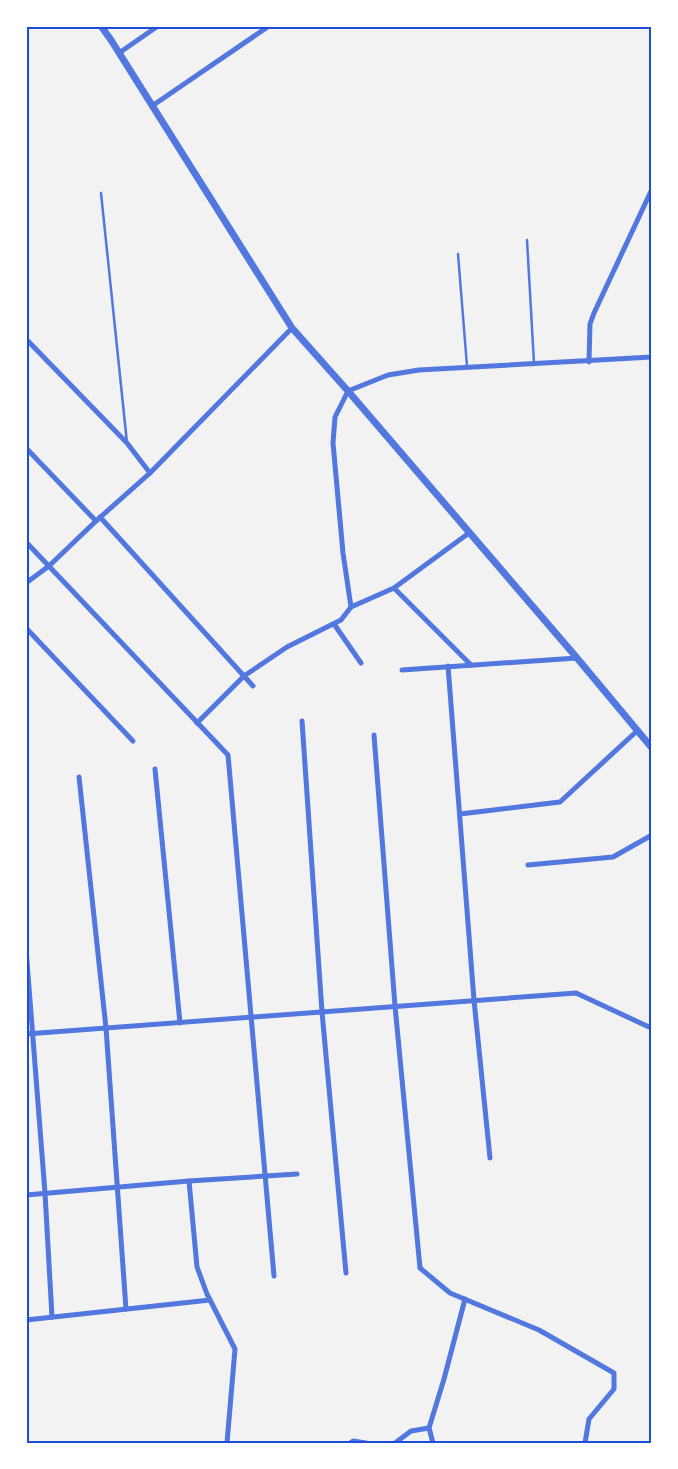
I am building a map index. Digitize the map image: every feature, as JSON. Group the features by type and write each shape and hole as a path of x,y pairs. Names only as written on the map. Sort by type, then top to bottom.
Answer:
{"street":[{"path":"101,26 292,328 577,658 652,748"},
{"path":"119,53 158,26"},
{"path":"152,106 269,26"},
{"path":"589,362 590,324 594,313 652,189"},
{"path":"26,583 49,566 150,473 292,328"},
{"path":"26,339 128,443 150,473"},
{"path":"351,607 343,553 334,443 335,417 348,391 388,375 419,370 652,358"},
{"path":"26,448 98,519 253,686"},
{"path":"197,723 244,676 287,647 342,620 351,607 394,588 469,533"},
{"path":"26,542 228,755 274,1276"},
{"path":"394,588 470,665"},
{"path":"334,624 361,663"},
{"path":"26,628 133,741"},
{"path":"402,670 577,658"},
{"path":"448,666 474,1000 490,1158"},
{"path":"302,721 322,1012 346,1273"},
{"path":"460,814 560,802 638,730"},
{"path":"374,735 395,1006 420,1268 450,1293 539,1330 614,1373 614,1389 589,1419 585,1443"},
{"path":"155,769 180,1023"},
{"path":"79,777 106,1028 126,1309"},
{"path":"528,865 613,857 652,835"},
{"path":"26,949 45,1193 52,1317"},
{"path":"26,1034 576,993 651,1027"},
{"path":"26,1195 297,1174"},
{"path":"189,1181 197,1267 210,1300 235,1349 227,1443"},
{"path":"434,1443 429,1428 465,1299"},
{"path":"26,1320 210,1300"},
{"path":"395,1443 411,1430 429,1428"},
{"path":"350,1443 353,1441 366,1443"}],"lane":[{"path":"101,193 128,443"},
{"path":"527,240 534,364"},
{"path":"458,254 467,368"}]}
